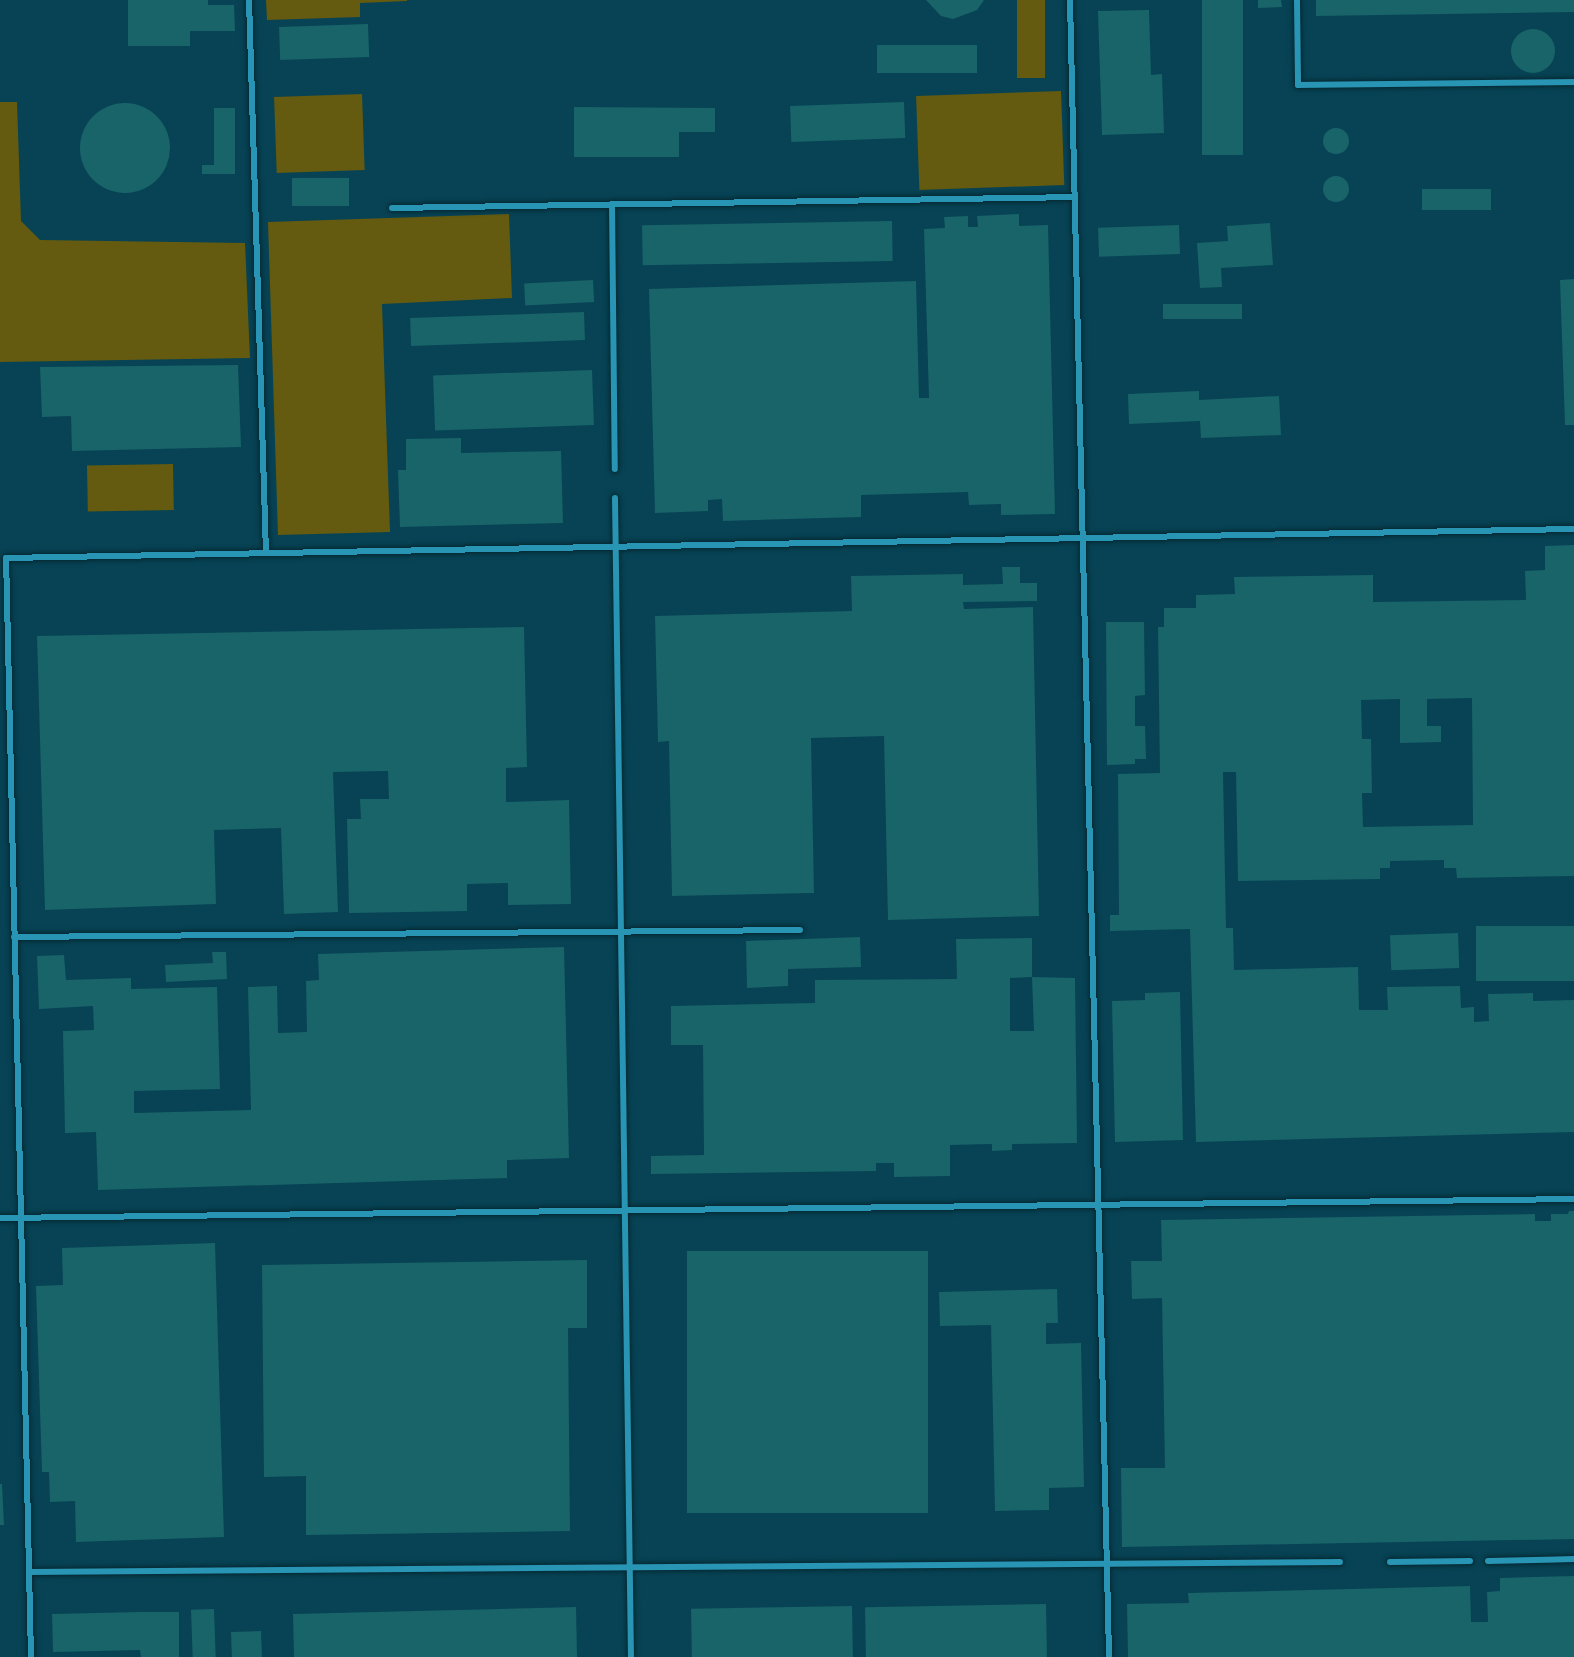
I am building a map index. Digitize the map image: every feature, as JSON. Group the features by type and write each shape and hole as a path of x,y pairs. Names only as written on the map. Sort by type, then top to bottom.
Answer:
{"lane":[{"path":"249,0 266,553"},
{"path":"1070,0 1109,1657"},
{"path":"1297,0 1298,85 1574,82"},
{"path":"392,208 1074,197"},
{"path":"612,204 615,468"},
{"path":"615,498 631,1657"},
{"path":"31,1657 6,558 1574,529"},
{"path":"14,937 800,930"},
{"path":"0,1218 1574,1199"},
{"path":"1488,1561 1574,1559"},
{"path":"29,1572 1340,1562"},
{"path":"1390,1562 1470,1562"}],"shaded area":[{"path":"266,0 407,1 360,3 360,17 267,20"},
{"path":"1017,0 1045,0 1045,78 1017,78"},
{"path":"1061,91 1064,185 919,190 916,96"},
{"path":"362,94 365,170 277,173 274,97"},
{"path":"0,102 17,102 21,221 40,240 245,243 250,358 0,362"},
{"path":"509,214 512,298 382,304 390,532 278,535 268,222"},
{"path":"173,464 174,510 88,511 87,466"}],"building":[{"path":"128,0 208,0 208,5 234,5 235,31 190,31 190,46 128,46"},
{"path":"926,0 984,0 977,10 953,19 941,16"},
{"path":"1202,0 1243,0 1243,155 1202,155"},
{"path":"1258,0 1281,0 1282,7 1258,8"},
{"path":"1316,0 1574,0 1574,12 1316,16"},
{"path":"1149,10 1151,75 1162,74 1164,133 1102,135 1098,11"},
{"path":"368,24 369,57 280,60 279,27"},
{"path":"1533,29 1542,30 1549,35 1554,42 1554,60 1549,67 1542,72 1533,73 1524,72 1517,67 1512,60 1511,51 1512,42 1517,35 1524,30"},
{"path":"877,45 977,45 977,73 877,73"},
{"path":"904,102 905,138 791,142 790,106"},
{"path":"125,103 142,107 157,116 166,131 170,148 166,165 157,180 142,189 125,193 108,189 93,180 84,165 80,148 84,131 93,116 108,107"},
{"path":"574,107 715,108 715,132 679,132 679,157 574,157"},
{"path":"214,108 235,108 235,174 202,174 202,165 214,165"},
{"path":"1336,128 1345,132 1349,141 1345,150 1336,154 1327,150 1323,141 1327,132"},
{"path":"1336,176 1345,180 1349,189 1345,198 1336,202 1327,198 1323,189 1327,180"},
{"path":"292,178 349,178 349,206 292,206"},
{"path":"1422,189 1491,189 1491,210 1422,210"},
{"path":"1019,214 1019,226 1048,225 1055,514 1001,515 1001,504 969,505 968,492 861,495 861,517 723,521 722,499 708,500 708,511 655,513 649,289 916,281 919,398 929,398 924,229 945,228 944,217 968,216 968,227 978,227 977,216"},
{"path":"892,221 893,261 643,265 642,225"},
{"path":"1270,223 1273,265 1221,268 1222,287 1200,288 1197,243 1228,241 1227,226"},
{"path":"1179,225 1180,254 1099,257 1098,228"},
{"path":"1574,279 1574,425 1565,425 1560,280"},
{"path":"593,280 594,302 525,306 524,284"},
{"path":"1163,304 1242,304 1242,319 1163,319"},
{"path":"584,312 585,340 411,346 410,318"},
{"path":"238,365 241,447 72,451 71,416 42,417 40,367"},
{"path":"592,370 594,425 435,431 433,376"},
{"path":"1199,391 1199,400 1279,396 1281,435 1201,438 1200,421 1129,424 1128,394"},
{"path":"461,438 461,453 561,451 563,523 400,527 398,470 406,470 406,439"},
{"path":"1574,545 1574,876 1457,878 1456,868 1444,868 1444,860 1390,861 1390,868 1380,868 1380,879 1238,881 1236,772 1223,772 1226,928 1233,928 1234,970 1358,967 1359,1010 1388,1010 1387,987 1460,986 1461,1008 1474,1007 1474,1022 1489,1021 1488,994 1533,993 1533,1001 1574,1000 1574,1132 1196,1142 1190,929 1110,931 1110,915 1119,915 1118,774 1160,773 1158,627 1164,627 1164,608 1196,608 1196,595 1235,594 1234,577 1373,575 1373,602 1526,600 1525,571 1545,570 1545,546","holes":["1472,698 1473,825 1363,827 1362,793 1372,793 1371,739 1362,739 1361,700 1400,699 1400,743 1441,742 1441,726 1427,726 1427,699"]},
{"path":"1002,567 1020,567 1020,583 1037,583 1037,601 963,602 964,609 1033,607 1039,916 888,920 884,736 811,738 814,893 672,896 669,741 658,742 655,616 852,611 851,576 963,574 963,585 1003,584"},
{"path":"1106,622 1144,622 1145,695 1135,696 1135,726 1145,726 1146,759 1135,759 1135,764 1107,765"},
{"path":"524,627 527,767 506,768 506,802 569,800 571,904 508,905 508,883 467,884 467,911 349,913 347,819 361,819 360,799 389,799 388,771 333,772 338,912 284,914 281,828 214,830 216,904 45,910 37,636"},
{"path":"1476,926 1574,926 1574,981 1476,981"},
{"path":"1458,933 1459,968 1391,970 1390,935"},
{"path":"860,937 861,967 788,969 788,986 747,988 746,941"},
{"path":"1032,938 1032,977 1075,978 1077,1143 1012,1144 1012,1150 992,1151 992,1144 950,1145 950,1176 894,1177 894,1163 876,1163 876,1171 651,1174 651,1156 704,1155 703,1045 671,1045 671,1006 815,1003 815,980 957,979 956,939","holes":["1032,977 1034,1031 1010,1031 1010,978"]},
{"path":"564,947 569,1158 507,1160 507,1178 98,1190 96,1132 65,1133 63,1031 94,1030 93,1006 39,1009 37,956 64,955 66,980 131,978 131,989 217,987 220,1089 134,1091 134,1113 251,1110 248,987 277,986 278,1033 307,1032 306,981 319,980 318,954"},
{"path":"212,952 226,952 227,979 166,982 165,965 213,963"},
{"path":"1180,992 1183,1140 1115,1142 1112,1001 1145,1000 1145,993"},
{"path":"1569,1211 1574,1211 1574,1539 1122,1547 1121,1468 1165,1468 1162,1298 1132,1299 1131,1261 1162,1261 1161,1220 1535,1214 1535,1221 1551,1221 1551,1214 1568,1214"},
{"path":"215,1243 224,1537 76,1542 75,1501 50,1502 49,1472 42,1472 36,1286 63,1285 62,1248"},
{"path":"687,1251 928,1251 928,1513 687,1513"},
{"path":"587,1260 587,1328 568,1328 570,1531 306,1535 306,1476 264,1477 262,1265"},
{"path":"1057,1289 1058,1323 1046,1323 1046,1344 1081,1343 1084,1487 1049,1488 1049,1510 995,1511 991,1325 940,1326 939,1292"},
{"path":"2,1484 4,1525 0,1525"},
{"path":"1574,1576 1574,1657 1128,1657 1127,1604 1189,1603 1188,1593 1470,1586 1471,1622 1488,1622 1487,1592 1500,1591 1500,1578"},
{"path":"1046,1604 1047,1657 866,1657 865,1607"},
{"path":"852,1606 853,1657 692,1657 691,1609"},
{"path":"576,1607 577,1657 294,1657 293,1614"},
{"path":"214,1609 216,1657 193,1657 191,1610"},
{"path":"179,1612 179,1657 141,1657 140,1650 53,1652 52,1614"},
{"path":"261,1631 262,1657 232,1657 231,1632"}]}
